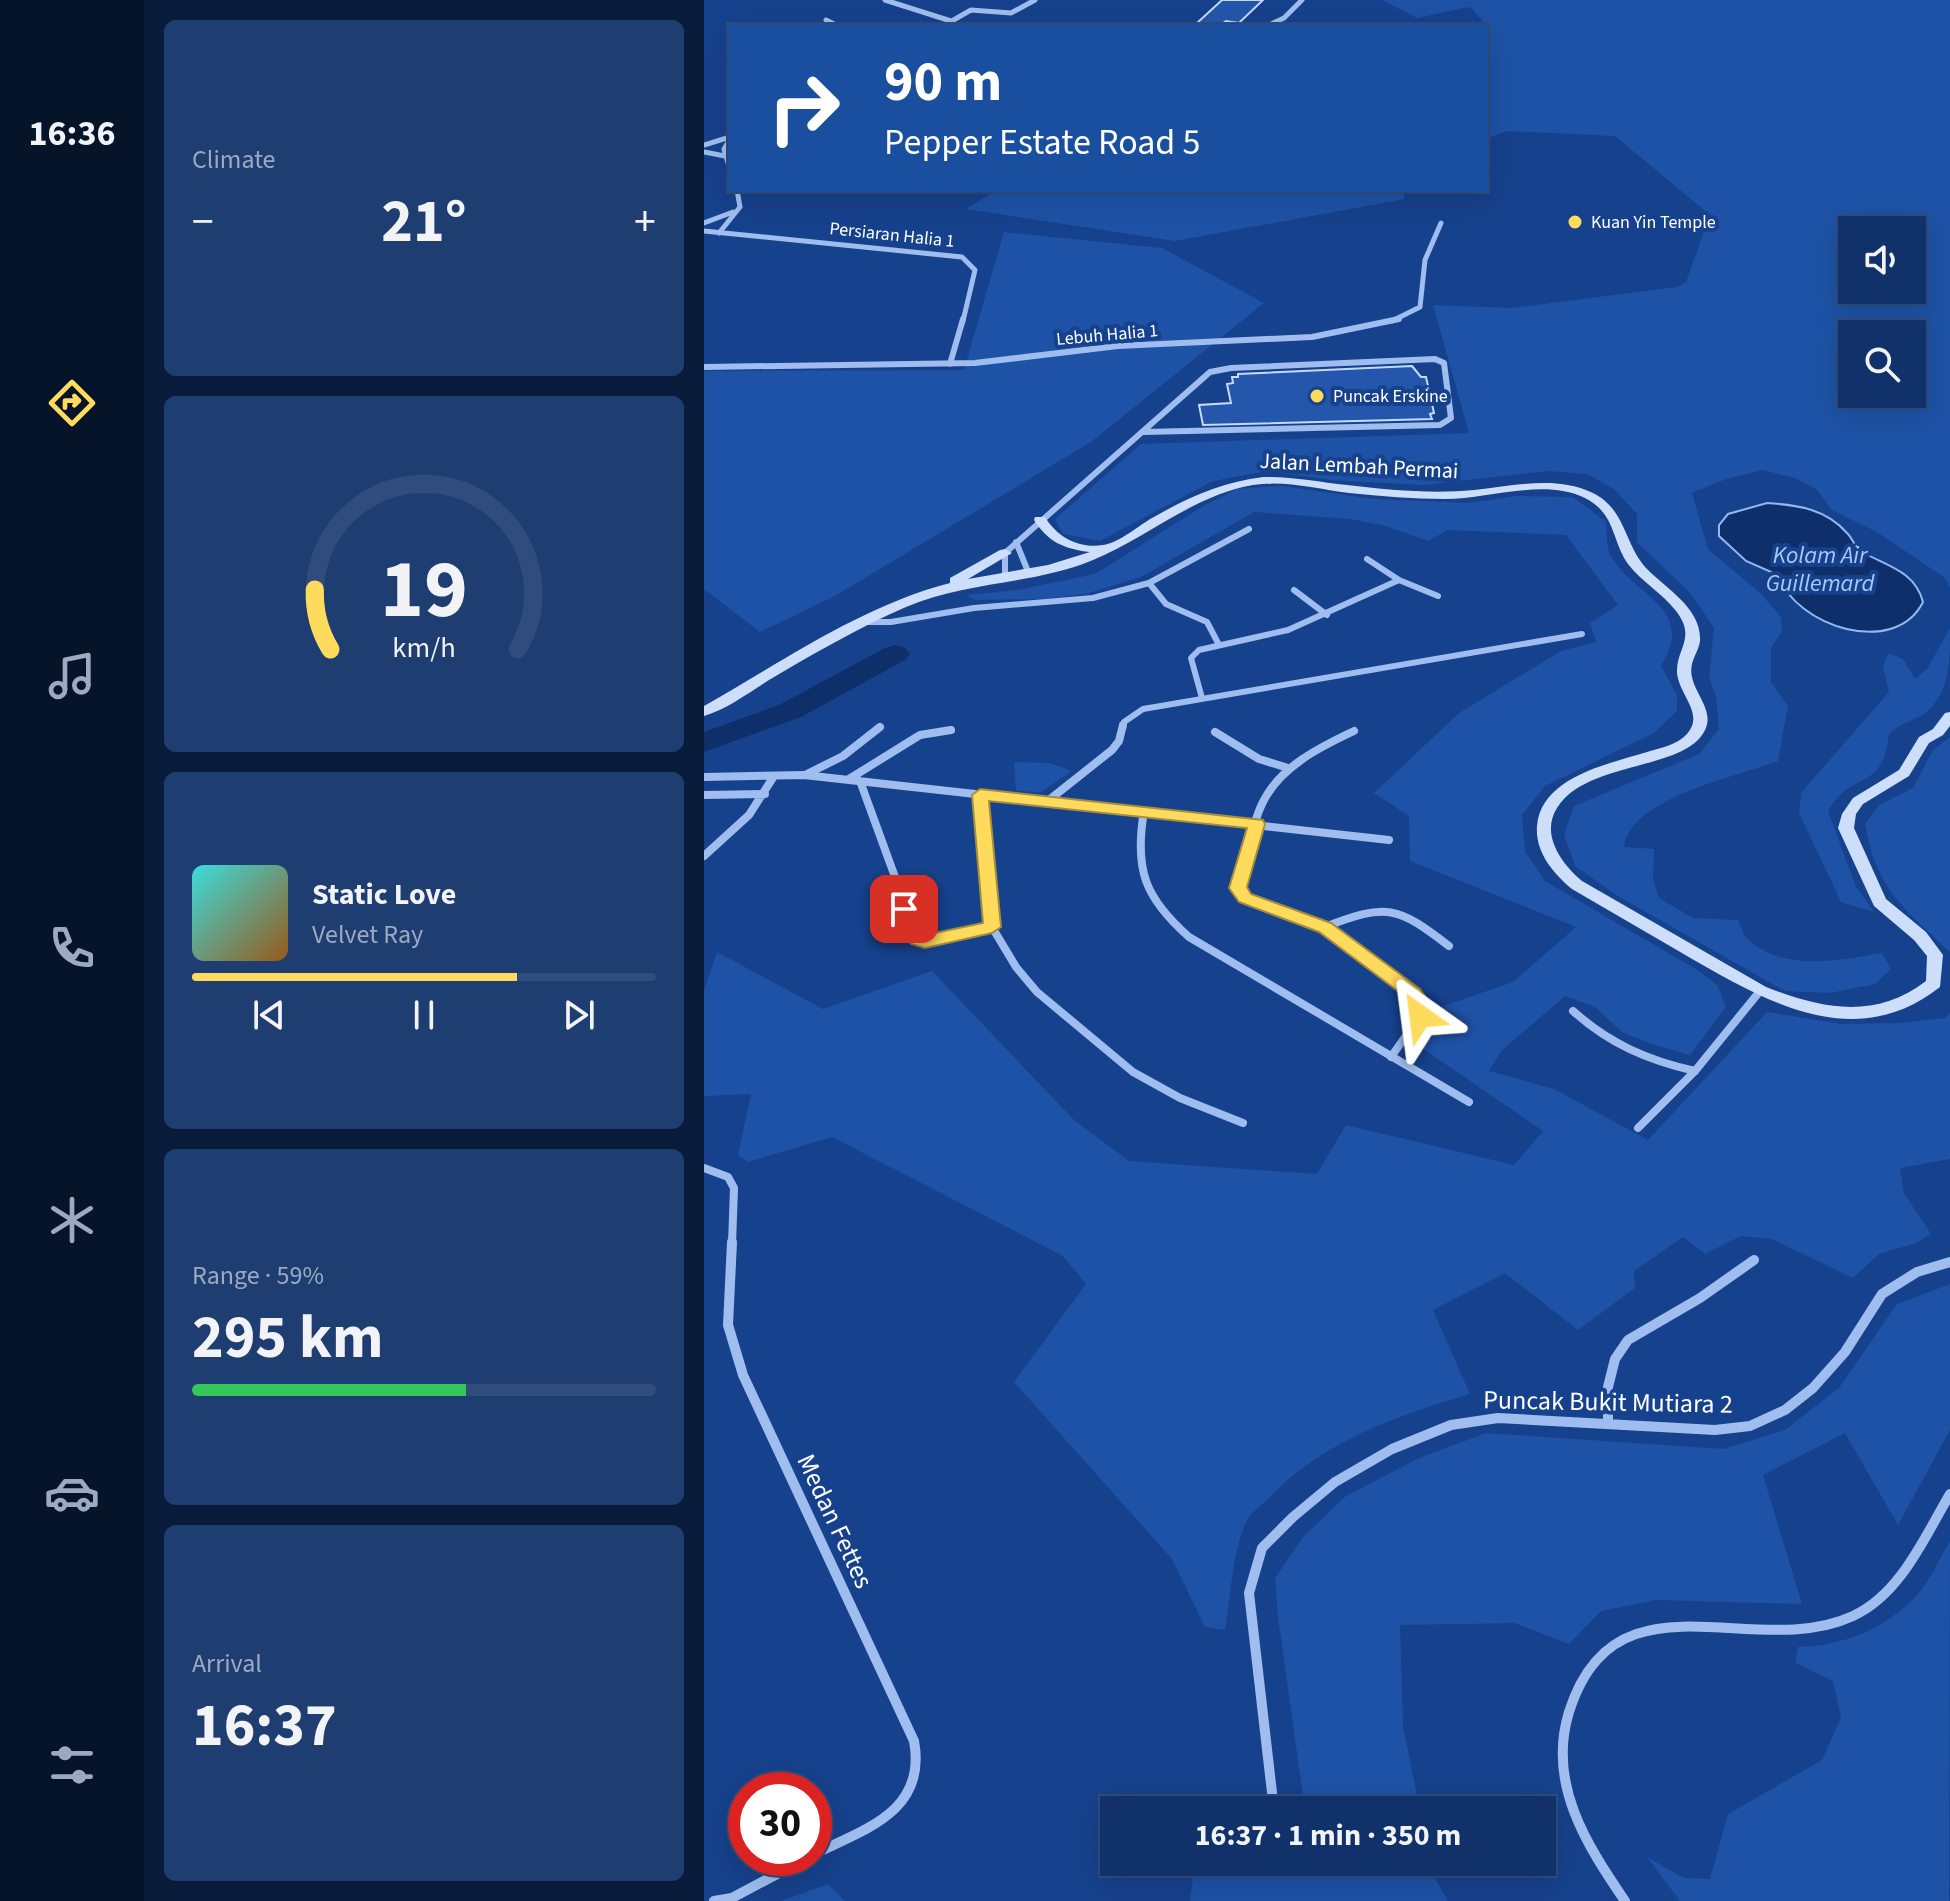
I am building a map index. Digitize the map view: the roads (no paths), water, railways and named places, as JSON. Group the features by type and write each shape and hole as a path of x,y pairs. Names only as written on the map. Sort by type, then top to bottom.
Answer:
{"main road":[{"name":"Jalan Lembah Permai","path":"704,712 866,622 932,592 1071,564 1107,549 1223,488 1271,479 1434,495 1563,488 1606,506 1633,562 1669,595 1688,621 1694,640 1684,667 1686,681 1701,713 1701,725 1697,735 1685,744 1585,779 1560,792 1548,805 1543,821 1548,853 1577,885 1760,991 1815,1010 1877,1012 1902,1006 1922,995 1934,983 1935,955 1920,936 1880,902 1846,828 1849,814 1858,801 1904,773 1914,752 1950,716"},
{"path":"1040,520 1046,531 1065,545 1107,549"},
{"path":"932,592 1005,553"}],"street":[{"path":"885,0 951,21"},
{"path":"946,24 971,10 1011,13 1035,0"},
{"path":"1271,24 1284,18 1302,0"},
{"path":"826,20 834,24"},
{"path":"704,145 728,139"},
{"path":"728,141 724,146 728,164"},
{"path":"704,152 725,156"},
{"path":"719,233 741,204 738,192"},
{"path":"704,223 738,210"},
{"name":"Lebuh Halia 1","path":"704,367 950,364 1118,346 1312,337 1377,325 1405,317 1420,307 1425,260 1441,223"},
{"name":"Persiaran Halia 1","path":"704,231 962,257 970,262 975,279 950,364"},
{"path":"1005,577 1005,553 1016,542 1144,432 1175,399 1210,372 1231,368 1435,359 1444,363 1451,418 1440,425 1144,432"},
{"path":"866,622 891,622 974,608 1093,598 1149,583 1249,529"},
{"path":"1016,542 1029,574"},
{"path":"1367,559 1399,580 1438,596"},
{"path":"1202,698 1191,658 1199,650 1218,643 1252,640 1327,615 1399,580"},
{"path":"1149,583 1156,596 1168,607 1207,622 1218,643"},
{"path":"1294,590 1327,615"},
{"path":"1048,800 1112,750 1119,741 1124,722 1143,709 1582,634"},
{"path":"804,775 843,756 880,727"},
{"path":"849,780 920,735 951,730"},
{"path":"1354,731 1288,768 1268,792 1238,888 1245,898 1325,927 1413,993 1422,1005 1420,1016 1391,1057"},
{"path":"1215,732 1259,759 1288,768"},
{"path":"704,777 804,775 1389,840"},
{"path":"704,856 749,815 774,776"},
{"path":"860,781 918,940 925,942 992,927"},
{"path":"704,795 765,794"},
{"path":"980,795 992,927 1016,967 1037,992 1133,1072 1180,1098 1243,1123"},
{"path":"1144,811 1138,865 1166,918 1189,937 1469,1102"},
{"path":"1325,927 1370,911 1389,909 1406,913 1449,946"},
{"path":"1638,1128 1695,1071 1760,991"},
{"path":"1573,1011 1601,1038 1648,1060 1695,1071"},
{"name":"Medan Fettes","path":"704,1168 728,1177 734,1188 728,1325 743,1375 914,1741 916,1775 906,1796 890,1812 832,1844"},
{"path":"1608,1422 1608,1387 1615,1359 1628,1340 1700,1298 1754,1260"},
{"name":"Puncak Bukit Mutiara 2","path":"1272,1796 1249,1593 1262,1548 1335,1482 1392,1449 1451,1425 1498,1418 1715,1430 1750,1426 1785,1410 1813,1388 1845,1352 1882,1294 1917,1272 1950,1262"},
{"path":"1625,1901 1587,1842 1561,1778 1561,1737 1566,1718 1590,1666 1606,1648 1628,1635 1656,1628 1805,1629 1856,1615 1878,1600 1898,1577 1950,1494"},
{"path":"714,1901 732,1898 773,1876"}],"water":[{"name":"Kolam Air Guillemard","path":"1767,503 1800,507 1830,518 1860,550 1907,576 1923,602 1909,619 1891,629 1870,632 1847,629 1824,621 1804,609 1788,593 1778,575 1746,561 1719,536 1719,525 1728,514"}],"waterway":[{"path":"704,743 790,711 895,654"}],"place":[{"name":"Kuan Yin Temple","path":"1575,222"},
{"name":"Puncak Erskine","path":"1317,396"}]}
